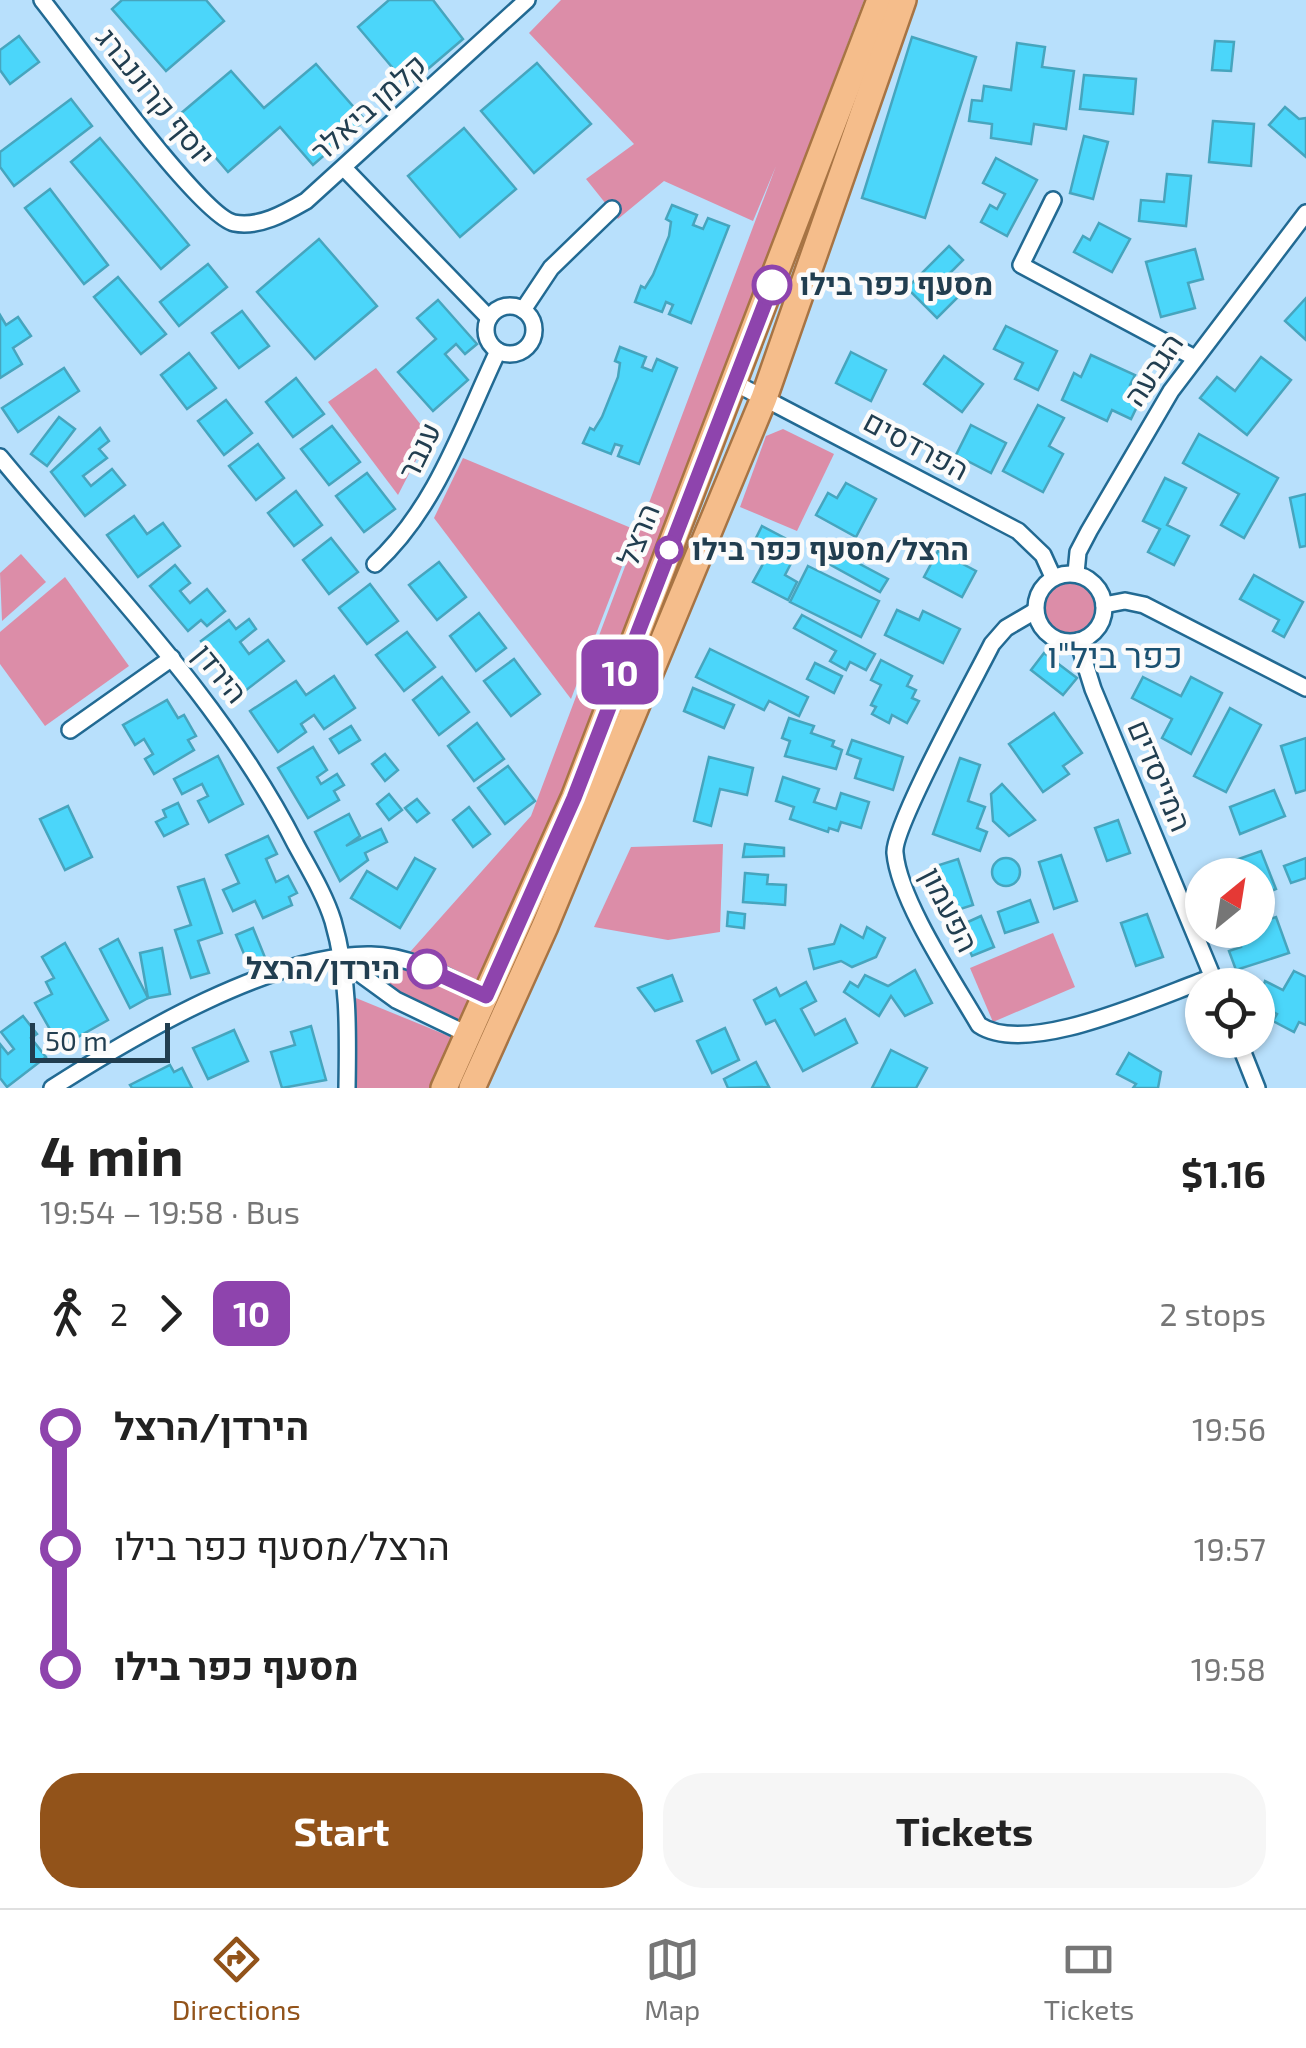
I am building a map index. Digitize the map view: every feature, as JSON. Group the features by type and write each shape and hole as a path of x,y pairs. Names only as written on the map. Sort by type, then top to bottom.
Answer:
{"main road":[{"name":"הרצל","path":"444,1088 574,798 880,0"},
{"name":"הרצל","path":"472,1088 538,941 764,398 903,0"}],"street":[{"name":"יוסף קרוננברג","path":"42,0 197,195 230,223"},
{"name":"קלמן ביאלר","path":"230,223 253,223 280,216 306,200 527,0"},
{"path":"344,168 488,318"},
{"path":"1054,200 1021,265 1195,358"},
{"path":"523,310 551,268 612,209"},
{"name":"הגבעה","path":"1076,574 1078,552 1088,530 1195,358 1306,213"},
{"path":"500,308 523,310 534,330 528,345 516,353 498,351 486,333 488,318 500,308"},
{"name":"ענבר","path":"375,564 411,528 429,498 498,351"},
{"name":"הפרדסים","path":"735,383 1018,531 1043,555 1053,577"},
{"name":"הירדן","path":"0,458 227,727 278,809 332,919 348,1005 347,1088"},
{"path":"1076,574 1095,584 1104,605 1098,628 1078,641 1056,639 1046,632 1035,611 1037,595 1053,577 1076,574"},
{"path":"1104,605 1126,601 1144,605 1306,688"},
{"name":"הפעמון","path":"1035,611 1006,628 992,644 910,808 894,848 904,888 979,1025 995,1036 1045,1034 1185,990"},
{"name":"המייסדים","path":"1078,641 1093,689 1209,968"},
{"path":"70,730 172,658"},
{"path":"52,1088 159,1024 292,967 370,955 400,959 486,996"},
{"path":"341,960 396,1000 469,1035"},
{"path":"1245,1058 1257,1088"}],"shaded area":[{"path":"561,0 864,0 561,800 479,981 410,952 531,816 776,166 753,221 664,181 618,219 586,179 634,144 529,33"},
{"path":"376,368 429,435 398,495 328,402"},
{"path":"783,429 834,454 797,531 740,507 766,436"},
{"path":"463,458 636,530 571,699 434,518"},
{"path":"21,554 46,582 2,621 0,573"},
{"path":"65,577 129,666 45,726 0,664 0,632"},
{"path":"1070,582 1088,590 1096,608 1088,626 1070,634 1052,626 1044,608 1052,590"},
{"path":"723,844 720,932 668,940 594,927 631,847"},
{"path":"1053,933 1075,987 993,1022 970,968"},
{"path":"377,960 479,997 462,1027 393,993 368,974"},
{"path":"356,998 456,1039 433,1088 355,1088"}],"building":[{"path":"122,0 206,0 224,21 166,71 112,9"},
{"path":"389,0 433,0 463,39 408,86 358,27"},
{"path":"19,36 39,62 10,84 0,70 0,50"},
{"path":"912,37 976,57 925,218 862,198"},
{"path":"1215,41 1234,42 1231,71 1212,70"},
{"path":"1017,43 1045,47 1042,67 1074,71 1066,129 1034,124 1031,144 991,138 992,124 969,121 972,100 982,101 984,86 1011,90"},
{"path":"537,63 591,124 534,173 481,111"},
{"path":"316,64 365,120 313,165 280,127 228,172 179,115 231,71 264,108"},
{"path":"1084,75 1136,79 1133,114 1080,109"},
{"path":"71,99 92,126 14,186 0,167 0,152"},
{"path":"1285,107 1299,119 1306,118 1306,157 1269,125"},
{"path":"1213,121 1254,124 1251,166 1209,162"},
{"path":"464,128 516,189 460,237 408,176"},
{"path":"1084,136 1108,142 1093,199 1070,193"},
{"path":"100,138 189,245 161,269 71,162"},
{"path":"996,158 1037,180 1007,236 981,222 990,205 997,209 1005,194 983,183"},
{"path":"1167,174 1191,176 1186,226 1139,221 1141,200 1164,202"},
{"path":"50,189 108,265 84,284 25,208"},
{"path":"672,205 697,215 693,225 703,229 708,218 729,226 691,323 669,314 673,305 666,302 662,312 635,302 641,286 645,288 653,275 669,236 671,222 666,219"},
{"path":"1099,223 1130,239 1112,272 1074,252 1083,236 1090,240"},
{"path":"319,239 377,306 315,359 257,292"},
{"path":"949,246 963,260 943,280 959,296 937,318 907,288"},
{"path":"1195,249 1203,279 1188,283 1195,308 1161,317 1146,262"},
{"path":"208,264 227,287 179,326 160,302"},
{"path":"118,277 166,334 141,354 94,297"},
{"path":"1306,298 1306,340 1285,321"},
{"path":"438,300 477,344 465,354 456,344 445,354 468,380 433,411 398,372 436,339 417,318"},
{"path":"242,311 269,346 239,368 212,333"},
{"path":"0,315 6,325 18,317 31,336 13,348 22,364 0,378"},
{"path":"1006,326 1057,351 1038,390 1015,379 1023,363 994,349"},
{"path":"620,347 646,357 642,367 652,371 657,359 677,368 639,464 618,456 622,446 615,444 611,454 583,443 590,428 594,430 602,417 618,377 620,363 615,361"},
{"path":"851,352 886,370 871,401 836,383"},
{"path":"189,353 216,388 187,409 161,375"},
{"path":"1091,355 1135,375 1130,385 1144,392 1131,419 1112,410 1107,421 1062,400 1074,373 1081,377"},
{"path":"944,356 983,384 962,412 924,384"},
{"path":"1261,357 1291,380 1247,435 1200,398 1217,377 1235,391"},
{"path":"64,368 79,391 18,432 2,408"},
{"path":"296,378 324,414 293,437 266,402"},
{"path":"226,400 252,433 224,455 198,421"},
{"path":"1038,405 1064,418 1049,446 1063,454 1043,492 1003,471"},
{"path":"59,417 75,429 47,466 31,454"},
{"path":"971,425 1006,443 991,473 956,455"},
{"path":"332,426 360,462 329,485 301,449"},
{"path":"100,428 109,441 99,449 107,458 83,476 91,486 112,469 125,485 85,516 51,472"},
{"path":"1199,434 1278,478 1244,538 1221,525 1239,494 1183,463"},
{"path":"258,444 284,478 256,500 229,466"},
{"path":"367,473 395,509 364,532 336,496"},
{"path":"1165,478 1186,488 1167,525 1189,536 1174,565 1148,552 1160,529 1143,521"},
{"path":"846,483 876,499 856,537 816,515 828,493 837,498"},
{"path":"296,491 322,525 294,546 268,513"},
{"path":"1306,494 1306,546 1300,547 1290,498"},
{"path":"134,516 147,534 163,523 180,546 138,577 107,535"},
{"path":"762,526 800,546 785,575 797,582 788,600 753,582 769,553 753,544"},
{"path":"331,538 358,572 329,594 303,560"},
{"path":"842,540 864,552 858,563 888,579 880,592 829,564"},
{"path":"938,551 976,571 962,597 924,577"},
{"path":"439,562 466,597 437,620 409,585"},
{"path":"175,565 190,583 180,591 190,603 207,589 225,611 207,626 201,620 188,631 150,586"},
{"path":"808,566 879,601 861,637 790,602"},
{"path":"1254,575 1303,602 1284,637 1273,631 1279,620 1240,599"},
{"path":"370,584 398,621 367,644 339,608"},
{"path":"897,610 919,620 923,611 960,629 943,663 885,635"},
{"path":"479,613 506,648 476,671 450,636"},
{"path":"802,615 875,654 866,670 850,662 846,670 830,661 836,651 794,628"},
{"path":"249,619 256,629 240,642 249,654 268,640 284,661 241,694 201,641 229,620 236,629"},
{"path":"407,632 435,667 404,691 376,655"},
{"path":"710,649 808,697 799,716 769,701 764,710 696,677"},
{"path":"1044,653 1077,678 1063,695 1031,670"},
{"path":"514,659 540,694 511,716 484,681"},
{"path":"881,660 912,676 907,686 916,690 912,698 919,701 907,723 892,715 889,723 872,714 876,707 871,705 881,685 871,680"},
{"path":"815,663 842,676 834,693 807,679"},
{"path":"334,676 355,708 324,729 314,715 301,724 306,732 278,752 250,711 296,681 306,695"},
{"path":"442,677 469,712 439,735 413,700"},
{"path":"1143,677 1181,696 1191,677 1222,693 1191,754 1162,738 1172,719 1132,698"},
{"path":"693,688 734,705 724,728 684,711"},
{"path":"167,700 178,718 184,715 196,736 188,740 194,750 154,774 145,759 153,754 144,739 135,745 123,725"},
{"path":"1230,708 1261,725 1226,792 1194,776"},
{"path":"1054,713 1082,753 1063,766 1069,774 1043,792 1009,744"},
{"path":"789,718 814,726 811,733 834,741 832,746 842,750 836,769 785,756 790,741 782,738"},
{"path":"477,723 504,759 474,781 448,746"},
{"path":"351,726 360,740 339,753 330,739"},
{"path":"1306,738 1306,790 1296,793 1281,746"},
{"path":"852,740 903,757 893,790 855,778 861,759 847,754"},
{"path":"313,747 327,770 317,777 321,784 337,774 344,785 334,791 339,800 308,818 278,768"},
{"path":"385,754 398,770 385,781 372,764"},
{"path":"218,756 243,804 209,822 198,801 208,796 202,784 182,794 174,779"},
{"path":"709,757 753,768 747,795 720,789 711,826 694,821"},
{"path":"960,758 980,765 968,801 985,807 977,828 987,832 980,851 933,834"},
{"path":"508,766 535,801 505,824 478,788"},
{"path":"783,777 819,789 814,802 836,809 841,793 869,802 861,828 841,822 838,831 829,828 828,832 790,819 794,807 776,801"},
{"path":"1002,784 1035,820 1009,836 993,821 991,794"},
{"path":"1274,790 1285,816 1240,834 1230,807"},
{"path":"389,794 402,810 389,820 377,804"},
{"path":"417,799 429,813 417,822 405,808"},
{"path":"178,803 188,824 164,836 156,822 166,817 163,810"},
{"path":"68,806 92,857 65,870 40,819"},
{"path":"469,807 490,834 473,847 453,820"},
{"path":"349,814 360,836 346,846 381,829 387,842 365,853 368,860 340,881 315,832"},
{"path":"1118,820 1130,853 1107,861 1095,828"},
{"path":"268,836 277,854 266,859 276,882 288,876 297,893 289,897 292,905 263,918 255,901 233,911 223,890 239,883 226,855"},
{"path":"745,844 784,848 784,856 743,857"},
{"path":"1261,851 1264,858 1241,858"},
{"path":"1061,855 1077,901 1054,909 1039,862"},
{"path":"415,858 435,869 400,928 351,898 367,871 397,889"},
{"path":"1006,858 1016,862 1020,872 1016,882 1006,886 996,882 992,872 996,862"},
{"path":"1306,858 1306,878 1291,883 1284,866"},
{"path":"958,859 973,905 951,912 936,866"},
{"path":"745,873 768,875 767,884 786,885 785,905 743,902"},
{"path":"204,879 222,933 198,941 209,973 191,978 175,930 191,925 178,887"},
{"path":"1030,900 1038,922 1005,933 998,912"},
{"path":"728,912 745,914 744,928 727,926"},
{"path":"1147,914 1163,957 1136,966 1121,923"},
{"path":"981,916 994,947 972,956 959,926"},
{"path":"1275,917 1289,953 1235,968 1229,951 1275,948"},
{"path":"841,925 863,938 867,927 885,938 876,957 852,967 841,961 814,969 809,949 834,944"},
{"path":"253,928 266,960 249,966 236,935"},
{"path":"118,939 148,998 130,1008 100,949"},
{"path":"65,943 108,1020 60,1047 35,1003 52,994 46,982 54,978 42,957"},
{"path":"162,948 170,994 148,998 140,953"},
{"path":"915,970 932,1003 905,1016 891,996 879,1016 844,992 850,982 858,987 865,975 888,986"},
{"path":"1294,971 1306,977 1306,1025 1299,1022 1294,1032 1275,1022 1275,986 1283,990"},
{"path":"672,975 682,1001 655,1011 638,988"},
{"path":"806,982 816,1001 801,1009 815,1035 845,1019 857,1043 803,1071 775,1020 766,1024 754,1000 776,988 780,996"},
{"path":"23,1016 37,1034 31,1038 46,1057 7,1087 0,1078 0,1044 8,1054 14,1049 1,1032"},
{"path":"311,1026 326,1080 282,1088 271,1052 295,1045 291,1032"},
{"path":"725,1028 739,1060 712,1073 697,1041"},
{"path":"234,1030 248,1061 208,1079 193,1048"},
{"path":"891,1050 927,1068 916,1088 872,1088"},
{"path":"1129,1053 1161,1072 1158,1088 1133,1088 1136,1084 1117,1074"},
{"path":"756,1062 769,1087 728,1088 724,1079"},
{"path":"170,1065 174,1072 182,1068 192,1088 130,1085"}],"bus line":[{"name":"10","path":"427,969 486,996 574,798 772,285"}],"place":[{"name":"מסעף כפר בילו","path":"772,285"},
{"name":"הרצל/מסעף כפר בילו","path":"669,550"},
{"name":"הירדן/הרצל","path":"427,969"}],"district":[{"name":"כפר ביל\"ו","path":"1115,656"}]}
